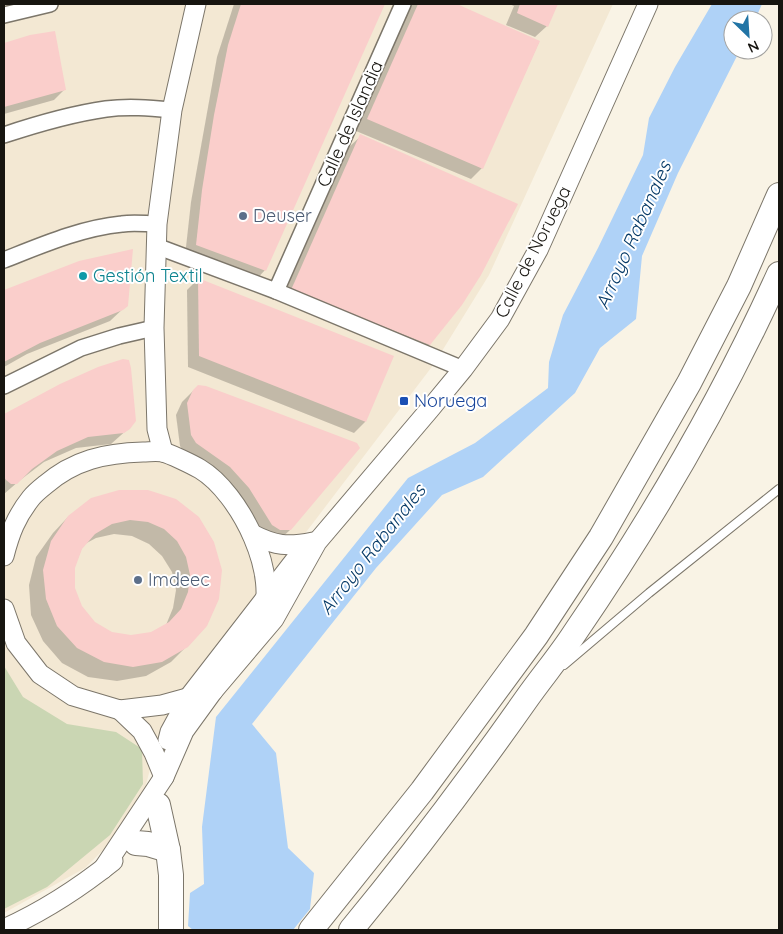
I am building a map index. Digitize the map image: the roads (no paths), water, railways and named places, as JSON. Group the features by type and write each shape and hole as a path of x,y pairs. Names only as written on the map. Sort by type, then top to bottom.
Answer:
{"main road":[{"path":"311,930 422,790 536,636 600,537 689,383 739,286 779,195"},
{"path":"351,930 402,868 464,787 574,635 624,559 682,464 728,378 779,274"},
{"path":"158,805 168,850 171,875 171,930"},
{"path":"136,843 148,844 168,850"}],"street":[{"path":"4,15 50,4"},
{"path":"163,452 157,429 154,328 157,224 172,110 196,4"},
{"name":"Calle de Islandia","path":"276,292 403,4"},
{"name":"Calle de Noruega","path":"164,777 184,731 213,691 274,619 317,542 463,368 500,318 538,250 648,4"},
{"path":"4,135 37,124 106,109 140,107 172,110"},
{"path":"4,260 38,246 92,229 124,223 157,224"},
{"path":"156,246 276,292 463,368"},
{"path":"4,386 81,348 119,336 154,328"},
{"path":"4,556 8,522 31,497 59,473 92,458 128,452 163,452 201,469 222,488 240,512 252,534 261,557 266,597"},
{"path":"252,534 264,540 291,546 317,542"},
{"name":"Calle de Noruega","path":"164,777 165,753 170,732 189,697 298,555 317,542"},
{"name":"Calle de Noruega","path":"213,691 222,669 260,622 266,597"},
{"path":"4,609 16,643 40,674 73,696 120,710 162,705 213,691"},
{"path":"4,929 30,917 74,892 136,843 151,821 158,805 164,777 142,731 120,710"},
{"path":"104,869 164,777"}],"lane":[{"path":"530,694 649,593 779,489"}],"water":[{"name":"Arroyo Rabanales","path":"712,4 762,4 759,10 723,10 723,60 735,60 678,173 642,256 636,319 600,348 575,393 483,477 442,495 376,568 252,724 276,753 288,848 314,873 310,909 293,930 193,930 188,926 190,893 204,884 202,827 216,717 408,478 475,443 548,388 549,362 563,315 643,155 649,118 675,67"}],"place":[{"name":"Deuser","path":"243,216"},
{"name":"Gestión Textil","path":"83,276"},
{"name":"Noruega","path":"404,401"},
{"name":"Imdeec","path":"138,580"}]}
